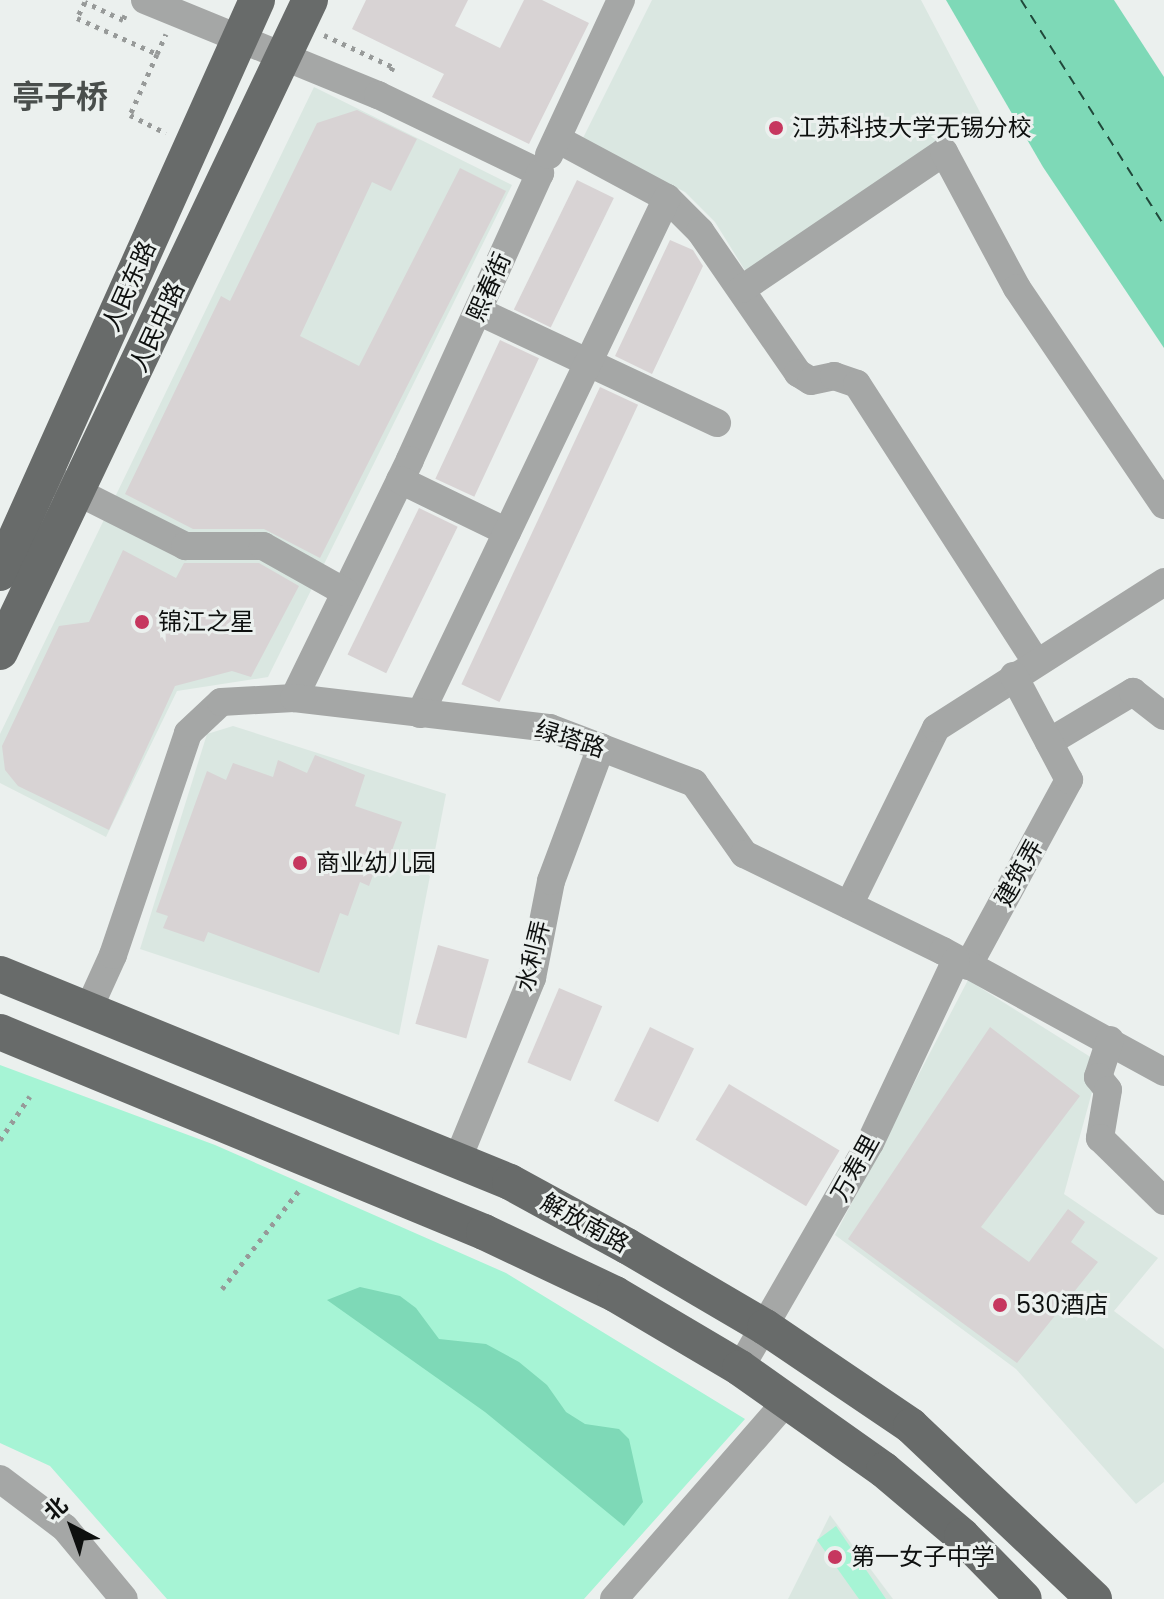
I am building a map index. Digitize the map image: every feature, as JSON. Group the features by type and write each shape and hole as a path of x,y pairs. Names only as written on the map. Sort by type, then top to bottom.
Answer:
{"main road":[{"name":"人民东路","path":"0,573 257,0"},
{"name":"人民中路","path":"0,652 285,55 315,17"},
{"name":"解放南路","path":"0,974 510,1182 765,1327 911,1426 1094,1599"},
{"name":"解放南路","path":"0,1032 484,1232 615,1294 740,1368 884,1470 962,1536 1024,1599"}],"street":[{"path":"145,0 285,55 540,173"},
{"name":"熙春街","path":"294,698 400,480 621,0"},
{"path":"557,139 667,198 700,231 798,373 811,381 834,376 857,384 1025,669 1049,742 1133,692 1164,716"},
{"path":"742,289 944,152 1017,288 1164,505"},
{"path":"420,714 667,198"},
{"path":"478,311 717,423"},
{"path":"46,476 185,546 263,546 345,592"},
{"path":"400,480 507,532"},
{"path":"849,905 936,728 1164,582"},
{"name":"绿塔路","path":"89,1008 113,955 188,733 221,702 294,698 550,728 694,783 744,854 962,963 1110,1040 1164,1072"},
{"name":"建筑弄","path":"962,963 1069,780 1049,742"},
{"name":"水利弄","path":"457,1161 532,978 551,881 601,747"},
{"name":"万寿里","path":"740,1368 870,1143 962,963"},
{"path":"1110,1040 1098,1077 1108,1090 1100,1138 1164,1201"},
{"path":"614,1599 787,1401"},
{"path":"0,1479 65,1528 124,1599"}],"path":[{"path":"123,20 85,2 77,18 157,54"},
{"path":"315,17 393,67"},
{"path":"169,27 130,115 191,145"},
{"path":"0,1140 30,1096"},
{"path":"222,1289 319,1165"}],"shaded area":[{"name":"江苏科技大学无锡分校","path":"652,0 921,0 982,116 746,272 715,222 685,192 582,140"},
{"path":"946,0 1114,0 1164,77 1164,348 1043,167"},
{"path":"314,87 512,185 268,677 177,691 106,837 0,783 0,734"},
{"name":"商业幼儿园","path":"233,726 446,794 399,1035 140,949 207,734"},
{"path":"968,980 1100,1063 1064,1194 1158,1258 1114,1311 1164,1349 1164,1482 1136,1504 1016,1369 835,1235"},
{"path":"0,1065 215,1145 506,1273 745,1419 584,1599 167,1599 50,1466 0,1443"},
{"path":"360,1287 400,1296 416,1308 439,1339 486,1344 519,1362 547,1385 566,1412 585,1424 619,1429 629,1439 643,1502 624,1526 485,1412 327,1300"},
{"name":"第一女子中学","path":"830,1515 893,1599 788,1599"},
{"path":"836,1526 886,1599 859,1599 817,1540"}],"building":[{"path":"366,0 468,0 455,26 500,48 524,0 542,0 589,23 529,144 432,97 444,74 352,29"},
{"path":"357,110 417,139 391,191 372,182 300,336 359,366 460,168 506,191 320,558 264,529 193,529 125,494 221,296 230,301 317,123"},
{"path":"577,180 614,198 551,327 514,309"},
{"path":"670,240 693,250 703,266 652,374 615,356"},
{"path":"500,340 539,358 474,497 435,479"},
{"path":"600,387 638,405 499,702 461,684"},
{"path":"419,508 458,527 386,673 348,655"},
{"path":"123,550 176,578 184,563 259,563 299,586 251,677 232,671 175,686 109,830 18,786 5,770 2,746 59,626 89,622"},
{"path":"315,755 365,775 355,806 402,822 388,862 379,859 369,886 360,882 348,916 340,913 319,973 208,932 204,942 163,928 168,916 156,912 207,771 226,780 233,763 273,777 278,760 307,773"},
{"path":"438,945 489,960 466,1038 415,1024"},
{"path":"559,988 602,1006 571,1081 527,1063"},
{"path":"650,1027 694,1048 658,1122 614,1101"},
{"path":"990,1027 1080,1096 981,1227 1029,1262 1068,1209 1085,1222 1071,1242 1098,1262 1017,1363 848,1239"},
{"path":"729,1084 840,1150 806,1206 696,1140"}],"ferry route":[{"path":"1021,0 1164,225"}],"place":[{"name":"江苏科技大学无锡分校","path":"776,128"},
{"name":"锦江之星","path":"142,622"},
{"name":"商业幼儿园","path":"300,863"},
{"name":"530酒店","path":"1000,1305"},
{"name":"第一女子中学","path":"835,1557"}],"district":[{"name":"亭子桥","path":"60,97"}]}
